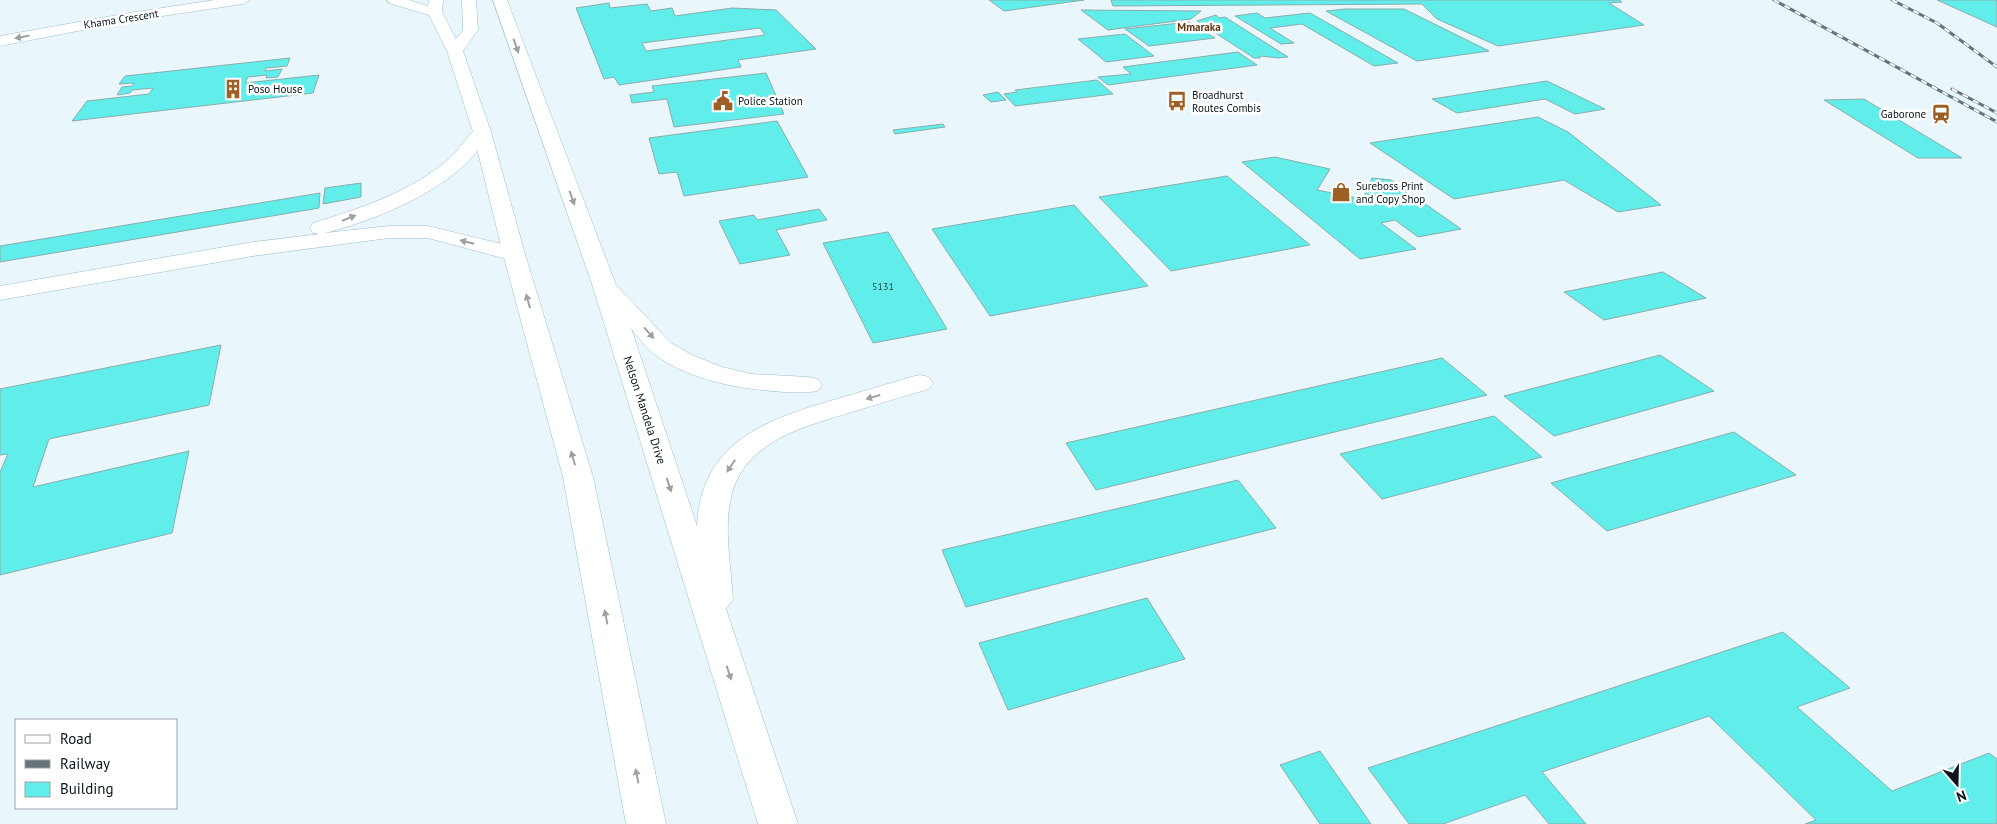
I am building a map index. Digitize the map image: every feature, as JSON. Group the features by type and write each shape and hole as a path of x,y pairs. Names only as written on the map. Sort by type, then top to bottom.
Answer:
{"main road":[{"name":"Khama Crescent","path":"0,29 164,1 182,0"},
{"name":"Khama Crescent","path":"0,41 129,17 243,0"},
{"path":"394,0 435,6 455,51 482,132 514,254 578,477 646,824"},
{"path":"455,51 471,30 469,0"},
{"name":"Nelson Mandela Drive","path":"502,2 604,284 778,824"},
{"path":"253,249 336,223 412,191 452,166 482,132"},
{"path":"0,293 253,249 352,235 410,231 428,232 514,254"},
{"path":"604,284 662,348 683,360 713,373 752,382 809,385"},
{"path":"718,637 714,549 716,503 717,494 725,476 737,457 765,432 790,421 920,383"}],"building":[{"path":"989,0 1084,0 1004,11"},
{"path":"1111,0 1619,0 1622,2 1609,3 1644,25 1498,46 1437,19 1422,4 1113,6"},
{"path":"1937,0 1997,0 1997,27"},
{"path":"609,3 610,8 647,4 651,11 672,8 675,16 732,8 776,10 816,49 738,60 741,67 619,85 614,77 604,79 576,8","holes":["760,28 765,35 646,51 642,43"]},
{"path":"1345,9 1404,9 1489,51 1417,61 1326,11"},
{"path":"1081,10 1201,11 1191,19 1108,30"},
{"path":"1257,13 1265,18 1310,13 1398,63 1374,66 1302,24 1270,28 1294,43 1281,44 1235,16"},
{"path":"1216,15 1219,18 1225,17 1288,57 1261,56 1260,58 1254,58 1197,21"},
{"path":"1189,22 1215,38 1149,46 1125,29"},
{"path":"1125,34 1154,56 1106,62 1078,39"},
{"path":"1238,52 1257,65 1108,85 1098,77 1131,74 1123,67"},
{"name":"Poso House","path":"290,58 287,66 266,68 265,71 282,69 278,77 266,78 267,75 248,77 245,83 319,75 313,93 72,121 87,101 149,94 153,88 132,90 130,93 117,95 122,87 132,86 134,83 119,84 125,76"},
{"name":"Police Station","path":"766,73 784,114 674,127 667,99 632,103 630,95 654,92 652,86"},
{"path":"1097,80 1113,94 1015,106 1004,94 1017,92 1015,90"},
{"path":"1547,81 1605,109 1575,114 1545,99 1457,113 1432,99"},
{"path":"998,92 1006,100 991,102 983,95"},
{"path":"1864,99 1962,158 1918,158 1824,100"},
{"path":"1538,117 1568,132 1661,205 1618,212 1564,180 1454,199 1370,143"},
{"path":"777,121 808,177 684,196 677,172 659,174 649,138"},
{"path":"943,124 945,127 895,134 893,130"},
{"path":"1275,157 1330,169 1317,190 1363,199 1372,178 1391,180 1461,229 1418,237 1395,220 1381,223 1416,249 1360,259 1242,162"},
{"path":"1227,176 1310,245 1171,271 1099,197"},
{"path":"361,183 361,197 323,204 325,188"},
{"path":"320,193 319,208 0,262 0,246"},
{"path":"1074,205 1148,286 990,316 932,229"},
{"path":"819,209 827,220 776,230 790,255 740,264 719,221 754,215 757,220"},
{"path":"888,232 947,329 873,343 823,243"},
{"path":"1663,272 1706,298 1604,320 1564,292"},
{"path":"221,345 209,405 49,439 33,487 189,451 172,533 0,575 0,472 8,454 0,455 0,389"},
{"path":"1660,355 1714,391 1554,436 1504,396"},
{"path":"1442,358 1487,395 1096,490 1066,443"},
{"path":"1494,416 1542,457 1382,499 1340,454"},
{"path":"1734,432 1796,475 1607,531 1551,483"},
{"path":"1238,480 1276,528 966,607 942,550"},
{"path":"1147,598 1185,659 1008,710 979,643"},
{"path":"1783,632 1850,688 1797,707 1892,791 1989,753 1997,759 1997,824 1805,824 1816,820 1709,716 1542,772 1586,824 1549,824 1525,795 1443,824 1409,824 1368,768"},
{"path":"1320,751 1371,824 1320,824 1280,765"}],"railway":[{"path":"1774,0 1997,122"},
{"path":"1892,0 1937,23 1997,67"},
{"path":"1952,89 1997,113"}],"place":[{"name":"Poso House","path":"233,89"},
{"name":"Police Station","path":"723,101"},
{"name":"Broadhurst Routes Combis","path":"1177,101"},
{"name":"Gaborone","path":"1941,114"},
{"name":"Sureboss Print and Copy Shop","path":"1341,192"}],"district":[{"name":"Mmaraka","path":"1199,27"}]}
